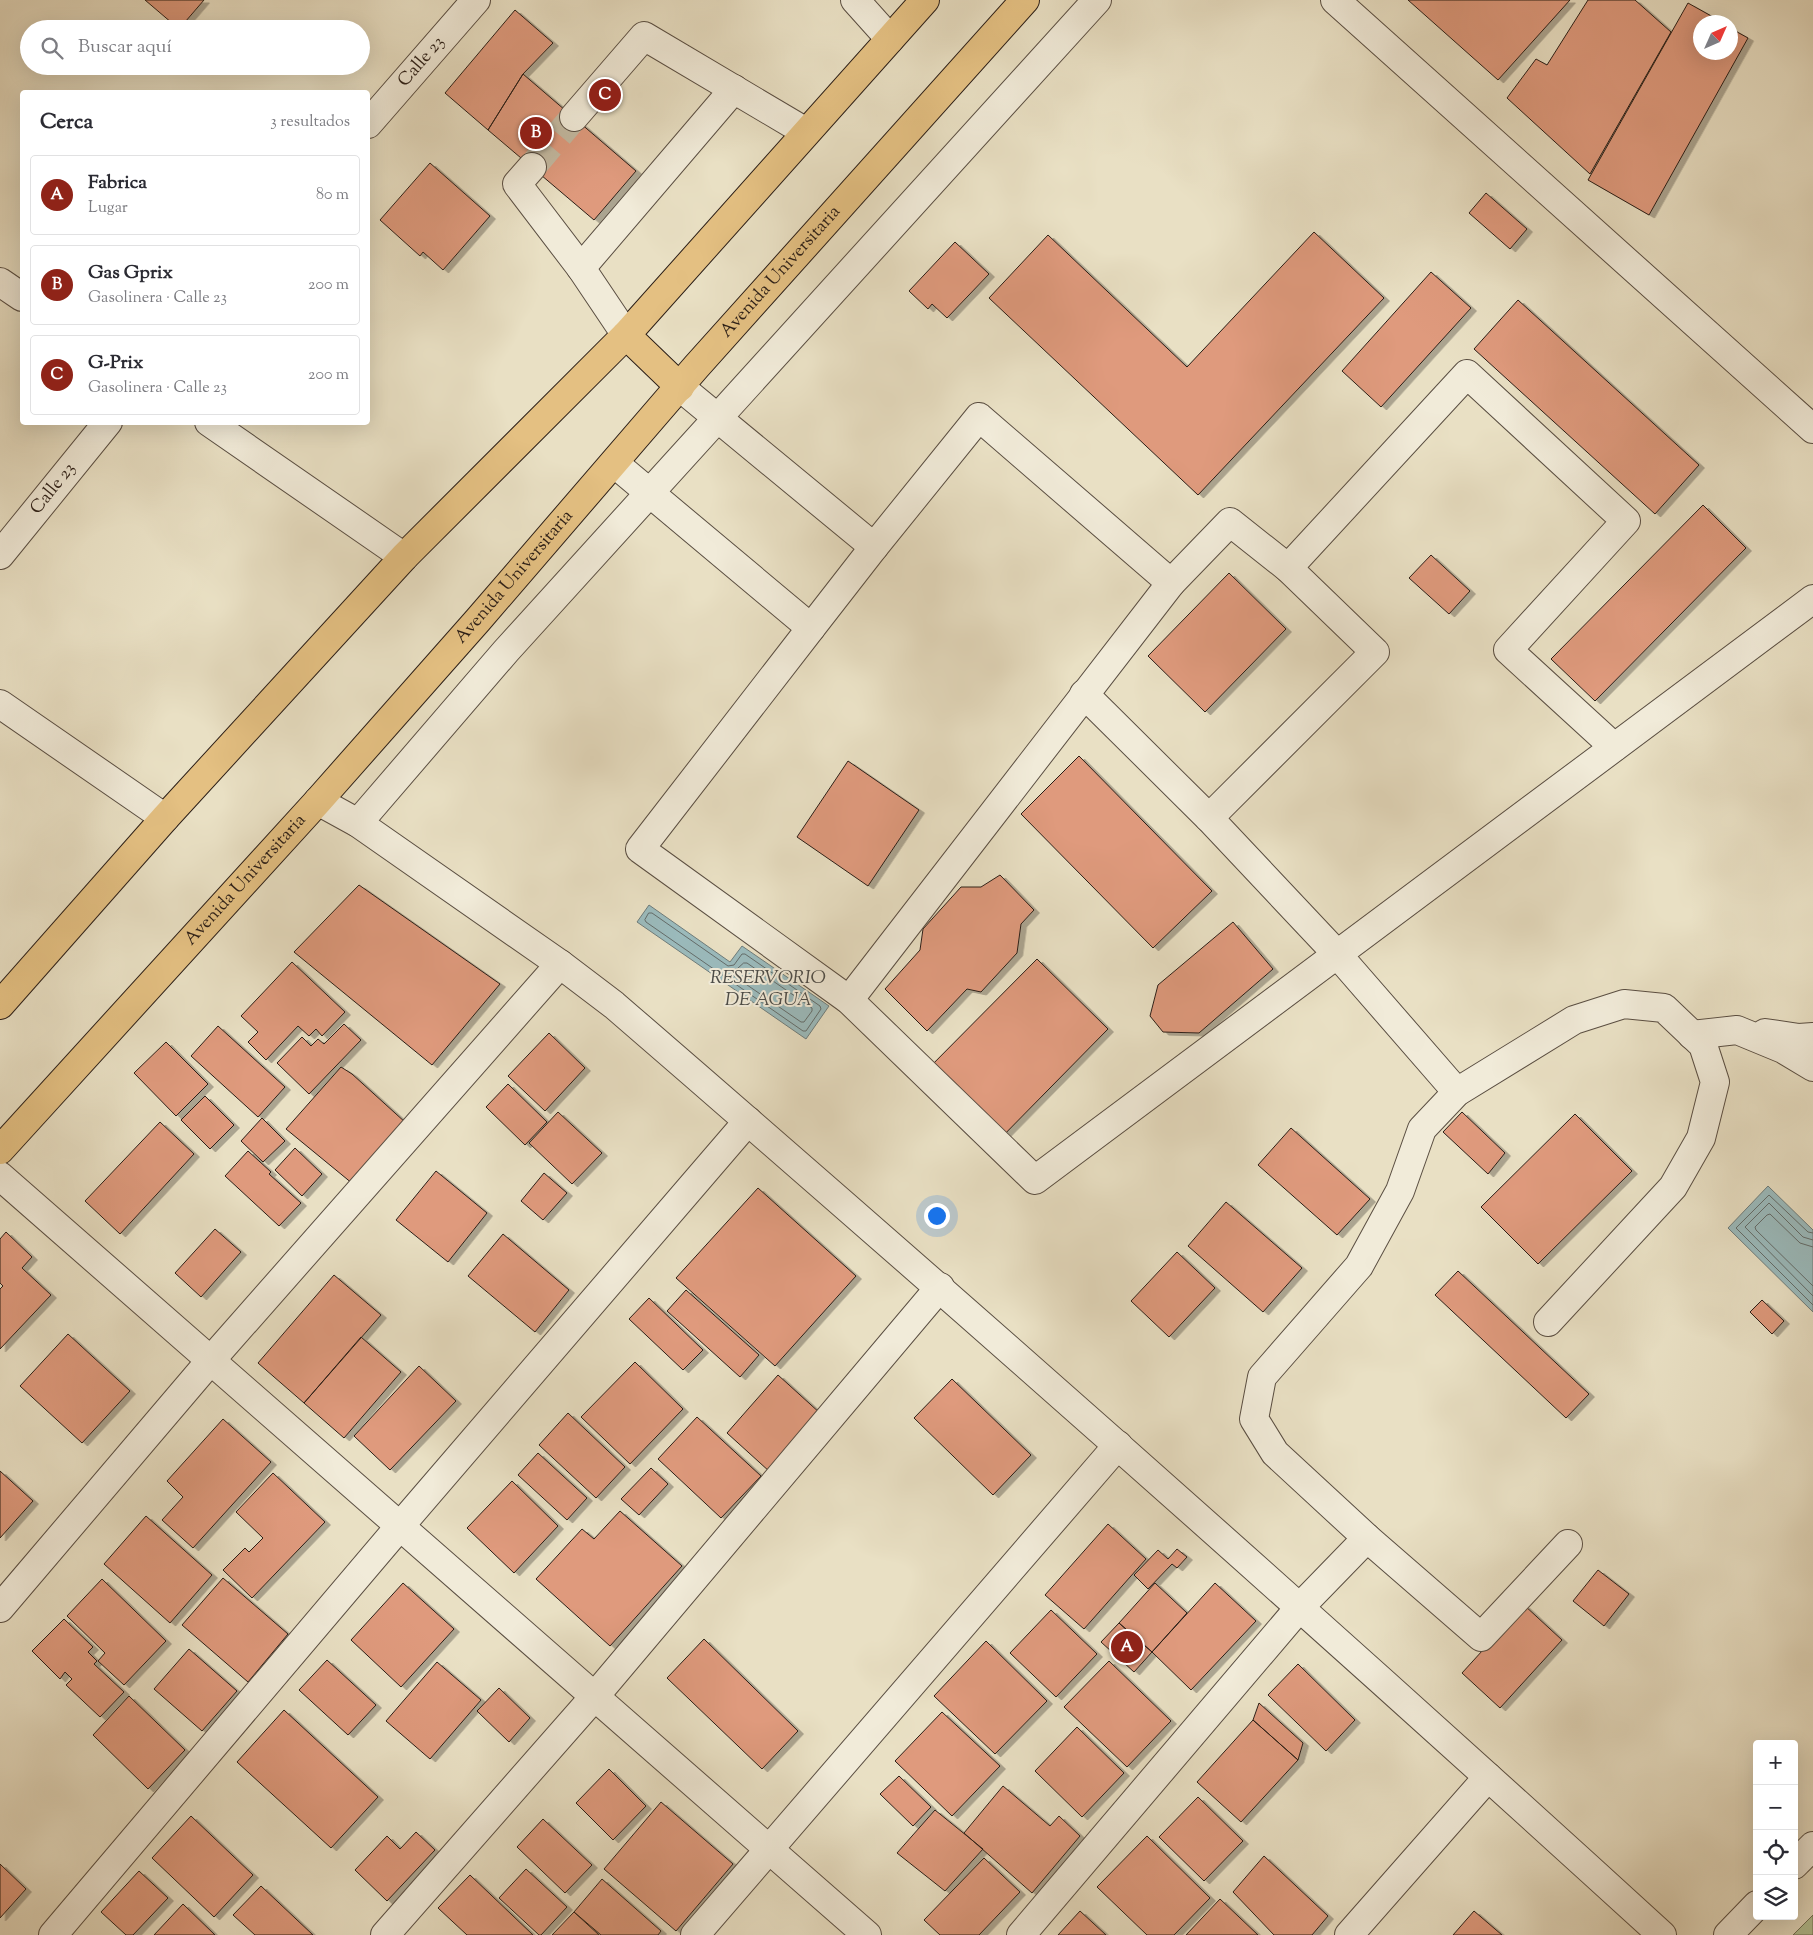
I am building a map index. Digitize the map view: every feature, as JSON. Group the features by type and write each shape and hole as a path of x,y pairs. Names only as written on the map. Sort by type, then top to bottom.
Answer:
{"main road":[{"path":"0,1005 165,818 404,557 626,335 925,0"},
{"name":"Avenida Universitaria","path":"0,1150 318,800 680,386 1025,0"},
{"path":"626,335 680,386"}],"street":[{"name":"Calle 23","path":"370,122 476,0"},
{"path":"855,0 890,39"},
{"path":"358,823 506,651 1097,0"},
{"path":"1335,0 1813,429"},
{"path":"574,117 644,36 806,132"},
{"path":"581,268 734,89"},
{"path":"532,167 517,184 581,268 626,335"},
{"path":"0,282 20,296"},
{"path":"1288,568 1467,374 1626,521 1508,650 1614,747"},
{"path":"680,386 874,547"},
{"path":"1171,584 979,417 874,547 640,849 849,1000 1035,1180 1813,599"},
{"name":"Calle 23","path":"0,556 106,425"},
{"path":"213,425 404,557"},
{"path":"614,463 811,628"},
{"path":"849,1000 1171,584 1230,522 1288,568 1376,652 1209,818"},
{"path":"1084,694 1209,818 1337,954 1457,1092"},
{"path":"0,704 165,818"},
{"path":"318,800 358,823 560,964 614,1005 940,1287 1300,1607 1662,1935"},
{"path":"0,1608 211,1360 560,964"},
{"path":"1548,1322 1672,1188 1701,1138 1715,1082 1703,1045 1664,1008 1624,1004 1574,1020 1457,1092 1422,1129 1400,1191 1359,1266 1262,1377 1254,1419 1275,1453 1367,1538 1481,1637 1568,1544"},
{"path":"1692,1035 1736,1030 1799,1038 1813,1037"},
{"path":"1736,1030 1783,1049 1813,1068"},
{"path":"53,1935 400,1526 748,1121"},
{"path":"0,1176 867,1935"},
{"path":"385,1935 595,1696 940,1287"},
{"path":"695,1935 1118,1445"},
{"path":"1021,1935 1300,1607 1367,1538"},
{"path":"1349,1935 1488,1776"},
{"path":"1798,1861 1813,1846"},
{"path":"1728,1935 1753,1909"}],"green space":[{"path":"1813,1915 1813,1935 1793,1935"}],"water":[{"name":"RESERVORIO DE AGUA","path":"649,905 730,962 742,946 829,1006 806,1039 637,922"},
{"path":"1768,1186 1813,1230 1813,1312 1728,1228"}],"building":[{"path":"145,0 204,0 187,20 168,20"},
{"path":"1408,0 1570,0 1498,80"},
{"path":"1588,0 1635,0 1671,32 1590,174 1507,98 1536,59 1547,65"},
{"path":"1688,3 1709,15 1693,15 1693,60 1736,60 1649,215 1588,180"},
{"path":"515,10 553,43 523,74 488,130 445,93"},
{"path":"1738,32 1748,38 1738,56"},
{"path":"523,74 636,171 594,220 488,130"},
{"path":"430,163 490,216 443,270 423,252 420,256 380,220"},
{"path":"1486,193 1527,229 1510,249 1469,213"},
{"path":"1314,232 1384,298 1198,495 989,298 1048,235 1187,367"},
{"path":"955,242 989,274 947,318 932,304 928,309 909,291"},
{"path":"1431,272 1471,308 1381,407 1342,371"},
{"path":"1518,300 1699,465 1655,514 1474,349"},
{"path":"1703,505 1746,548 1595,701 1551,659"},
{"path":"1431,555 1470,591 1449,614 1409,578"},
{"path":"1229,573 1286,629 1205,712 1148,656"},
{"path":"1079,756 1212,891 1153,948 1021,814"},
{"path":"848,761 919,810 868,886 797,837"},
{"path":"1000,875 1034,910 1021,924 1017,953 981,992 967,989 927,1031 885,989 920,950 923,929 961,887 981,887"},
{"path":"359,885 500,984 432,1065 294,952"},
{"path":"1233,922 1273,969 1199,1033 1163,1032 1150,1016 1158,985"},
{"path":"1037,959 1108,1029 991,1148 919,1078"},
{"path":"292,962 345,1012 322,1036 316,1029 309,1036 298,1026 266,1060 248,1042 258,1032 241,1016"},
{"path":"344,1024 361,1040 309,1094 277,1063 302,1037 311,1046 318,1039 324,1044"},
{"path":"218,1026 285,1087 258,1117 191,1056"},
{"path":"549,1033 585,1068 545,1111 508,1076"},
{"path":"166,1042 208,1084 176,1116 134,1073"},
{"path":"341,1067 352,1074 406,1123 353,1184 286,1129"},
{"path":"508,1084 547,1122 525,1145 486,1107"},
{"path":"205,1096 234,1125 210,1149 181,1120"},
{"path":"558,1112 602,1153 572,1184 529,1143"},
{"path":"1462,1112 1505,1153 1488,1174 1443,1132"},
{"path":"1575,1114 1632,1171 1538,1264 1481,1207"},
{"path":"262,1118 285,1141 263,1162 241,1141"},
{"path":"160,1122 194,1154 120,1234 85,1201"},
{"path":"1291,1128 1370,1199 1337,1235 1258,1165"},
{"path":"295,1148 322,1174 302,1196 275,1170"},
{"path":"248,1151 271,1172 269,1174 301,1203 279,1226 225,1176"},
{"path":"436,1171 487,1213 448,1262 396,1220"},
{"path":"544,1173 567,1193 543,1220 521,1201"},
{"path":"758,1188 856,1276 775,1366 676,1278"},
{"path":"1226,1202 1302,1268 1263,1312 1188,1246"},
{"path":"215,1229 241,1252 201,1297 175,1273"},
{"path":"6,1232 32,1257 22,1268 51,1295 0,1349 0,1289 3,1286 0,1283 0,1239"},
{"path":"503,1234 569,1290 535,1332 468,1276"},
{"path":"1177,1252 1215,1288 1169,1337 1131,1301"},
{"path":"1458,1271 1589,1394 1566,1418 1435,1295"},
{"path":"334,1275 381,1315 304,1403 258,1363"},
{"path":"686,1290 759,1355 740,1377 667,1311"},
{"path":"649,1298 703,1350 683,1370 629,1319"},
{"path":"1762,1300 1784,1321 1772,1334 1750,1312"},
{"path":"68,1334 130,1391 82,1443 20,1386"},
{"path":"361,1337 401,1372 344,1438 304,1403"},
{"path":"635,1362 683,1409 630,1464 581,1417"},
{"path":"419,1366 456,1401 390,1470 354,1436"},
{"path":"778,1375 821,1414 770,1472 727,1433"},
{"path":"952,1379 1031,1455 993,1495 914,1418"},
{"path":"568,1413 625,1467 596,1498 539,1445"},
{"path":"697,1417 761,1476 721,1518 658,1459"},
{"path":"223,1419 271,1462 193,1548 162,1520 183,1497 167,1481"},
{"path":"538,1453 587,1498 567,1520 518,1475"},
{"path":"651,1468 668,1484 639,1515 621,1499"},
{"path":"0,1471 33,1501 0,1538"},
{"path":"273,1473 325,1522 252,1598 223,1570 245,1548 249,1552 263,1538 236,1512"},
{"path":"512,1481 558,1526 514,1573 467,1528"},
{"path":"620,1511 682,1566 610,1646 536,1579 582,1529 594,1539"},
{"path":"146,1516 212,1575 170,1623 104,1564"},
{"path":"1108,1524 1146,1559 1084,1629 1045,1595"},
{"path":"1177,1549 1187,1557 1177,1568 1172,1564 1148,1589 1134,1575 1158,1550 1168,1559"},
{"path":"1598,1570 1629,1594 1604,1626 1573,1601"},
{"path":"223,1578 288,1634 248,1682 182,1625"},
{"path":"102,1579 166,1641 124,1685 98,1661 105,1653 67,1616"},
{"path":"403,1583 454,1629 401,1687 351,1640"},
{"path":"1155,1583 1187,1613 1152,1652 1119,1623"},
{"path":"1215,1583 1256,1621 1191,1690 1152,1652"},
{"path":"1524,1605 1562,1640 1500,1708 1462,1673"},
{"path":"1051,1610 1097,1654 1056,1697 1010,1653"},
{"path":"64,1619 93,1647 88,1652 97,1661 94,1664 124,1692 100,1717 66,1685 72,1679 65,1672 60,1679 32,1651"},
{"path":"1119,1623 1152,1652 1134,1672 1101,1642"},
{"path":"704,1639 798,1731 762,1769 667,1678"},
{"path":"986,1641 1047,1701 995,1754 934,1696"},
{"path":"189,1649 237,1691 202,1731 154,1689"},
{"path":"327,1660 376,1705 348,1735 299,1690"},
{"path":"1109,1661 1171,1721 1127,1767 1064,1707"},
{"path":"437,1662 481,1700 430,1759 386,1721"},
{"path":"1298,1664 1355,1720 1326,1751 1268,1695"},
{"path":"499,1688 530,1718 509,1742 477,1711"},
{"path":"129,1696 185,1750 148,1789 93,1735"},
{"path":"1259,1703 1303,1743 1298,1760 1253,1720"},
{"path":"284,1710 378,1797 331,1848 237,1762"},
{"path":"942,1712 1000,1766 952,1816 895,1761"},
{"path":"1253,1720 1298,1760 1241,1822 1197,1782"},
{"path":"1077,1727 1124,1773 1082,1817 1035,1771"},
{"path":"609,1769 646,1806 613,1840 576,1803"},
{"path":"899,1776 931,1807 913,1826 880,1794"},
{"path":"1003,1786 1050,1826 1059,1816 1080,1836 1032,1893 964,1833"},
{"path":"1198,1797 1243,1841 1204,1881 1159,1837"},
{"path":"661,1802 733,1864 676,1931 604,1869"},
{"path":"935,1810 983,1849 945,1891 897,1853"},
{"path":"191,1816 253,1875 214,1917 152,1858"},
{"path":"543,1819 592,1865 565,1893 517,1847"},
{"path":"416,1832 435,1850 387,1901 355,1870 387,1836 400,1849"},
{"path":"1147,1836 1210,1898 1174,1935 1147,1935 1097,1887"},
{"path":"1264,1856 1328,1916 1312,1935 1274,1935 1233,1892"},
{"path":"984,1858 1020,1892 979,1935 940,1935 924,1920"},
{"path":"0,1864 26,1889 0,1918"},
{"path":"526,1869 567,1907 541,1935 499,1898"},
{"path":"139,1871 168,1898 133,1935 126,1935 101,1912"},
{"path":"470,1875 533,1935 467,1935 438,1908"},
{"path":"602,1879 661,1931 658,1935 601,1935 574,1912"},
{"path":"261,1886 313,1935 255,1935 233,1915"},
{"path":"1220,1899 1258,1935 1186,1935"},
{"path":"183,1904 215,1935 154,1935"},
{"path":"1080,1911 1106,1935 1058,1935"},
{"path":"1474,1911 1502,1935 1453,1935"},
{"path":"574,1912 599,1935 552,1935"}],"tunnel":[{"path":"532,167 574,117"}],"place":[{"name":"G-Prix","path":"605,95"},
{"name":"Gas Gprix","path":"536,133"},
{"name":"Fabrica","path":"1127,1647"}]}
